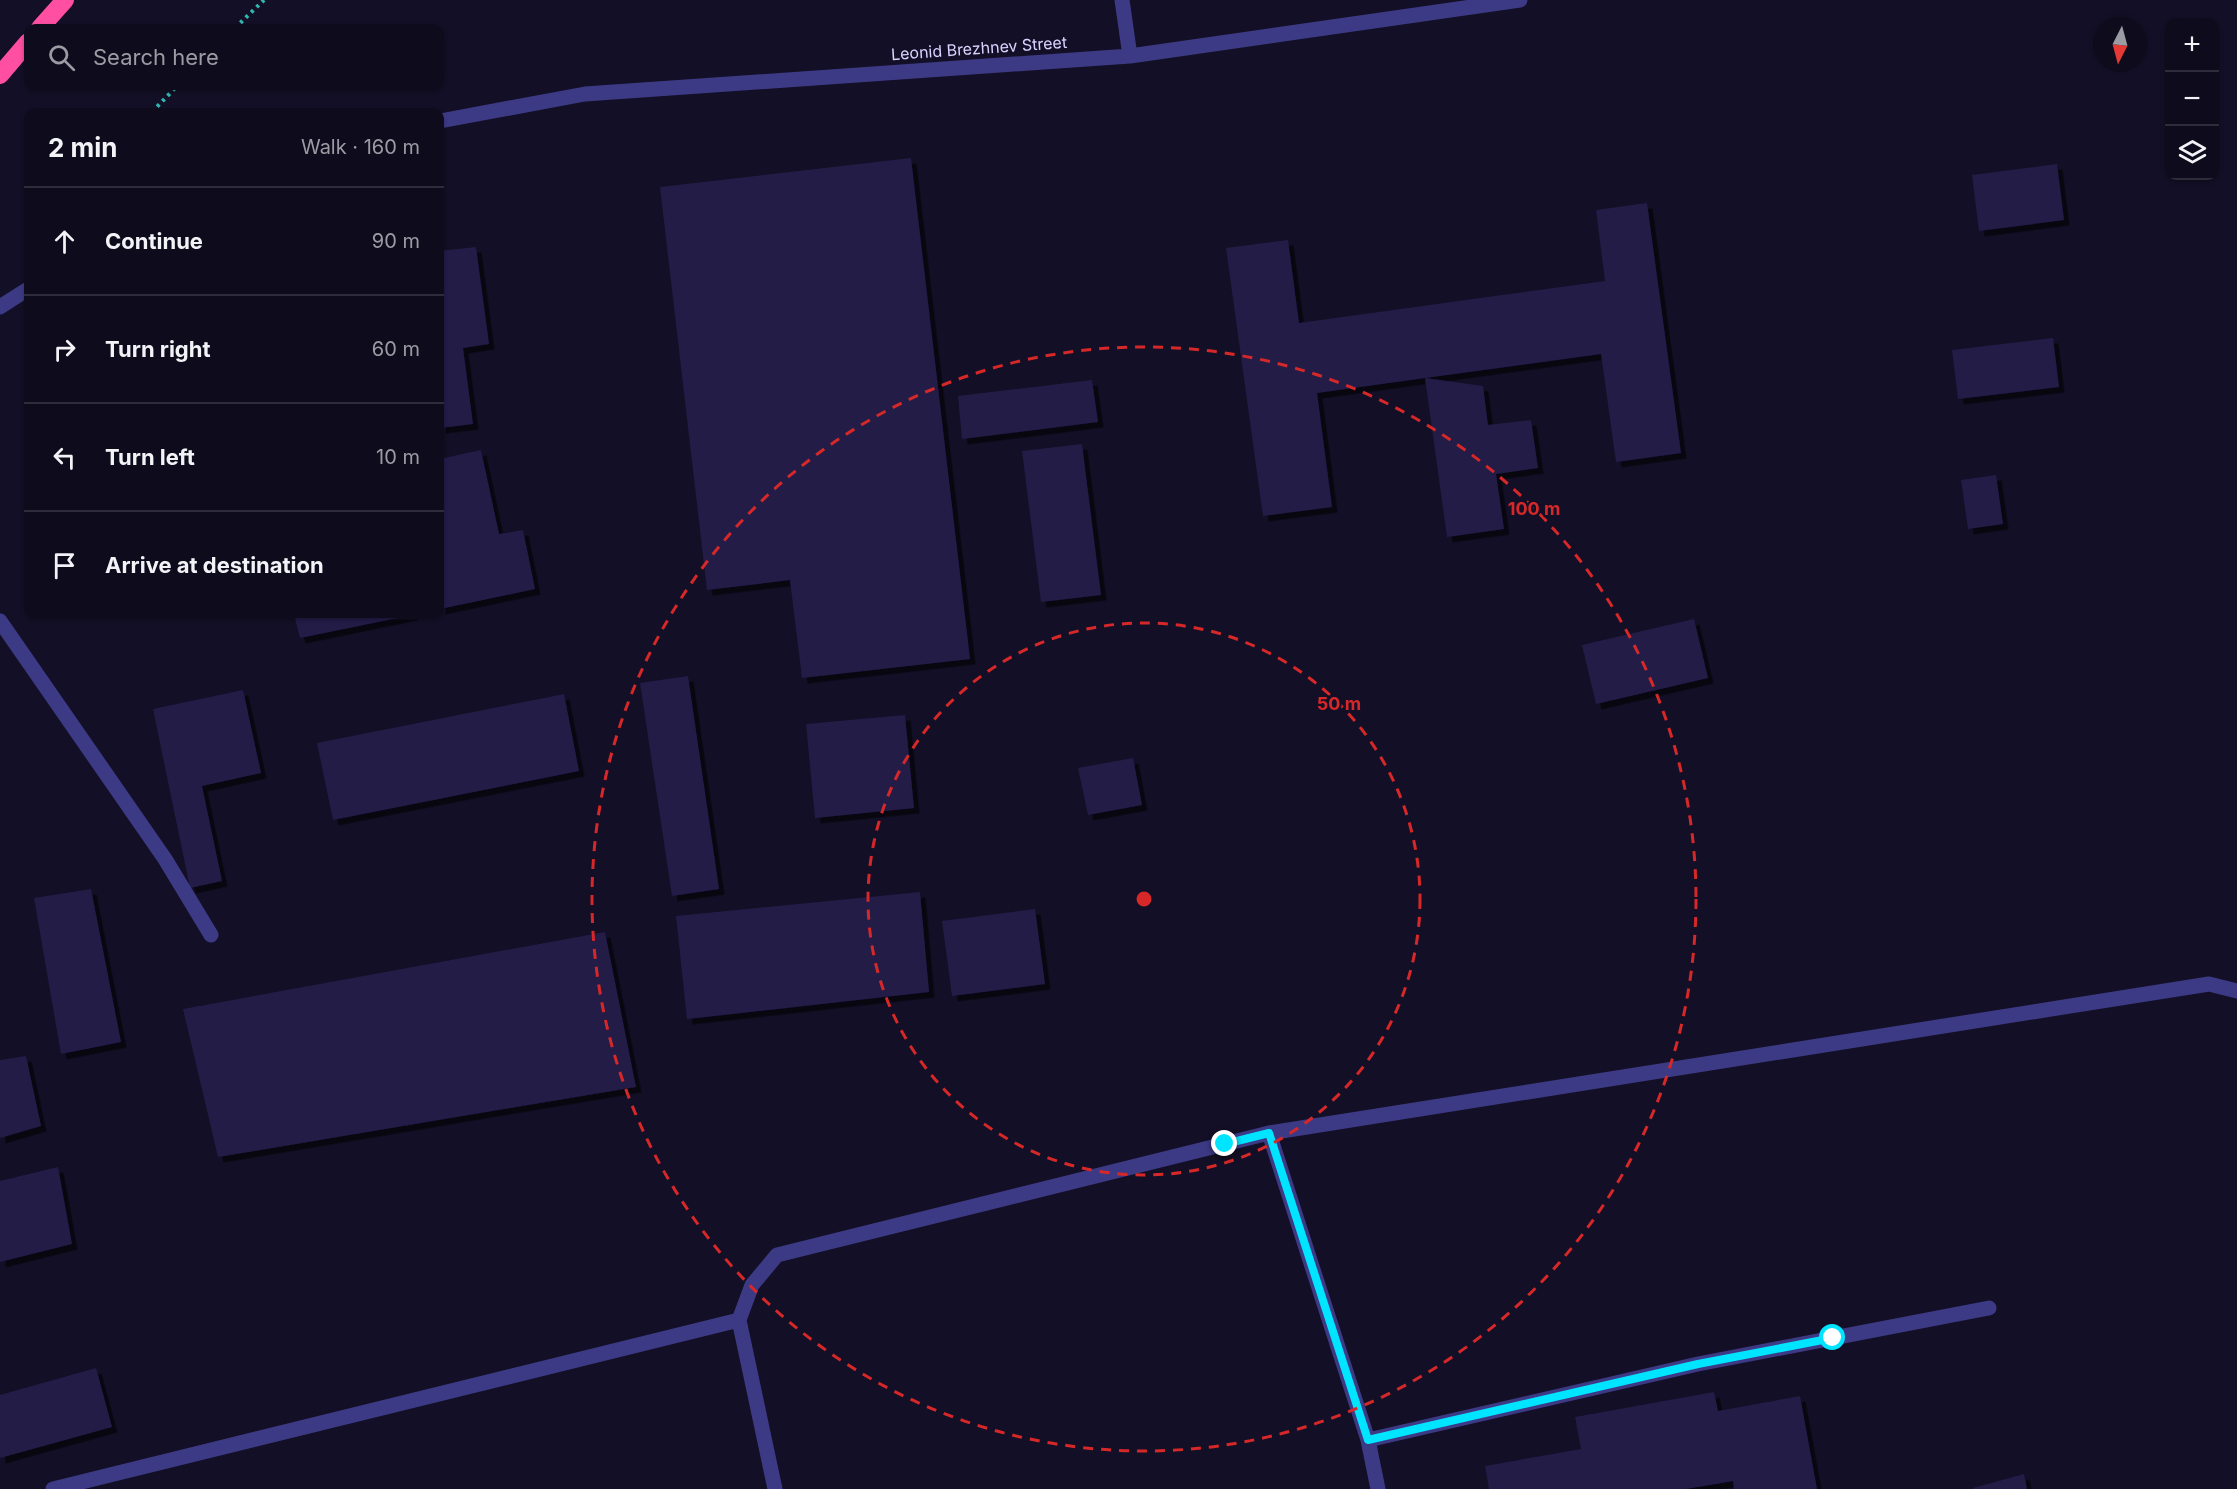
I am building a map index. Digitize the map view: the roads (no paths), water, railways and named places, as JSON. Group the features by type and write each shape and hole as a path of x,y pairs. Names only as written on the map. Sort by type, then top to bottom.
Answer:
{"highway":[{"path":"44,24 65,0"},
{"path":"0,75 24,47"}],"street":[{"path":"1122,0 1130,56"},
{"name":"Leonid Brezhnev Street","path":"444,121 585,94 1130,56 1520,0"},
{"path":"0,307 24,292"},
{"path":"0,621 165,859 211,934"},
{"path":"775,1489 739,1320 752,1285 777,1255 1269,1133 2209,984 2237,991"},
{"path":"1269,1133 1368,1440 1378,1489"},
{"path":"1368,1440 1698,1364 1989,1308"},
{"path":"53,1489 739,1320"}]}
